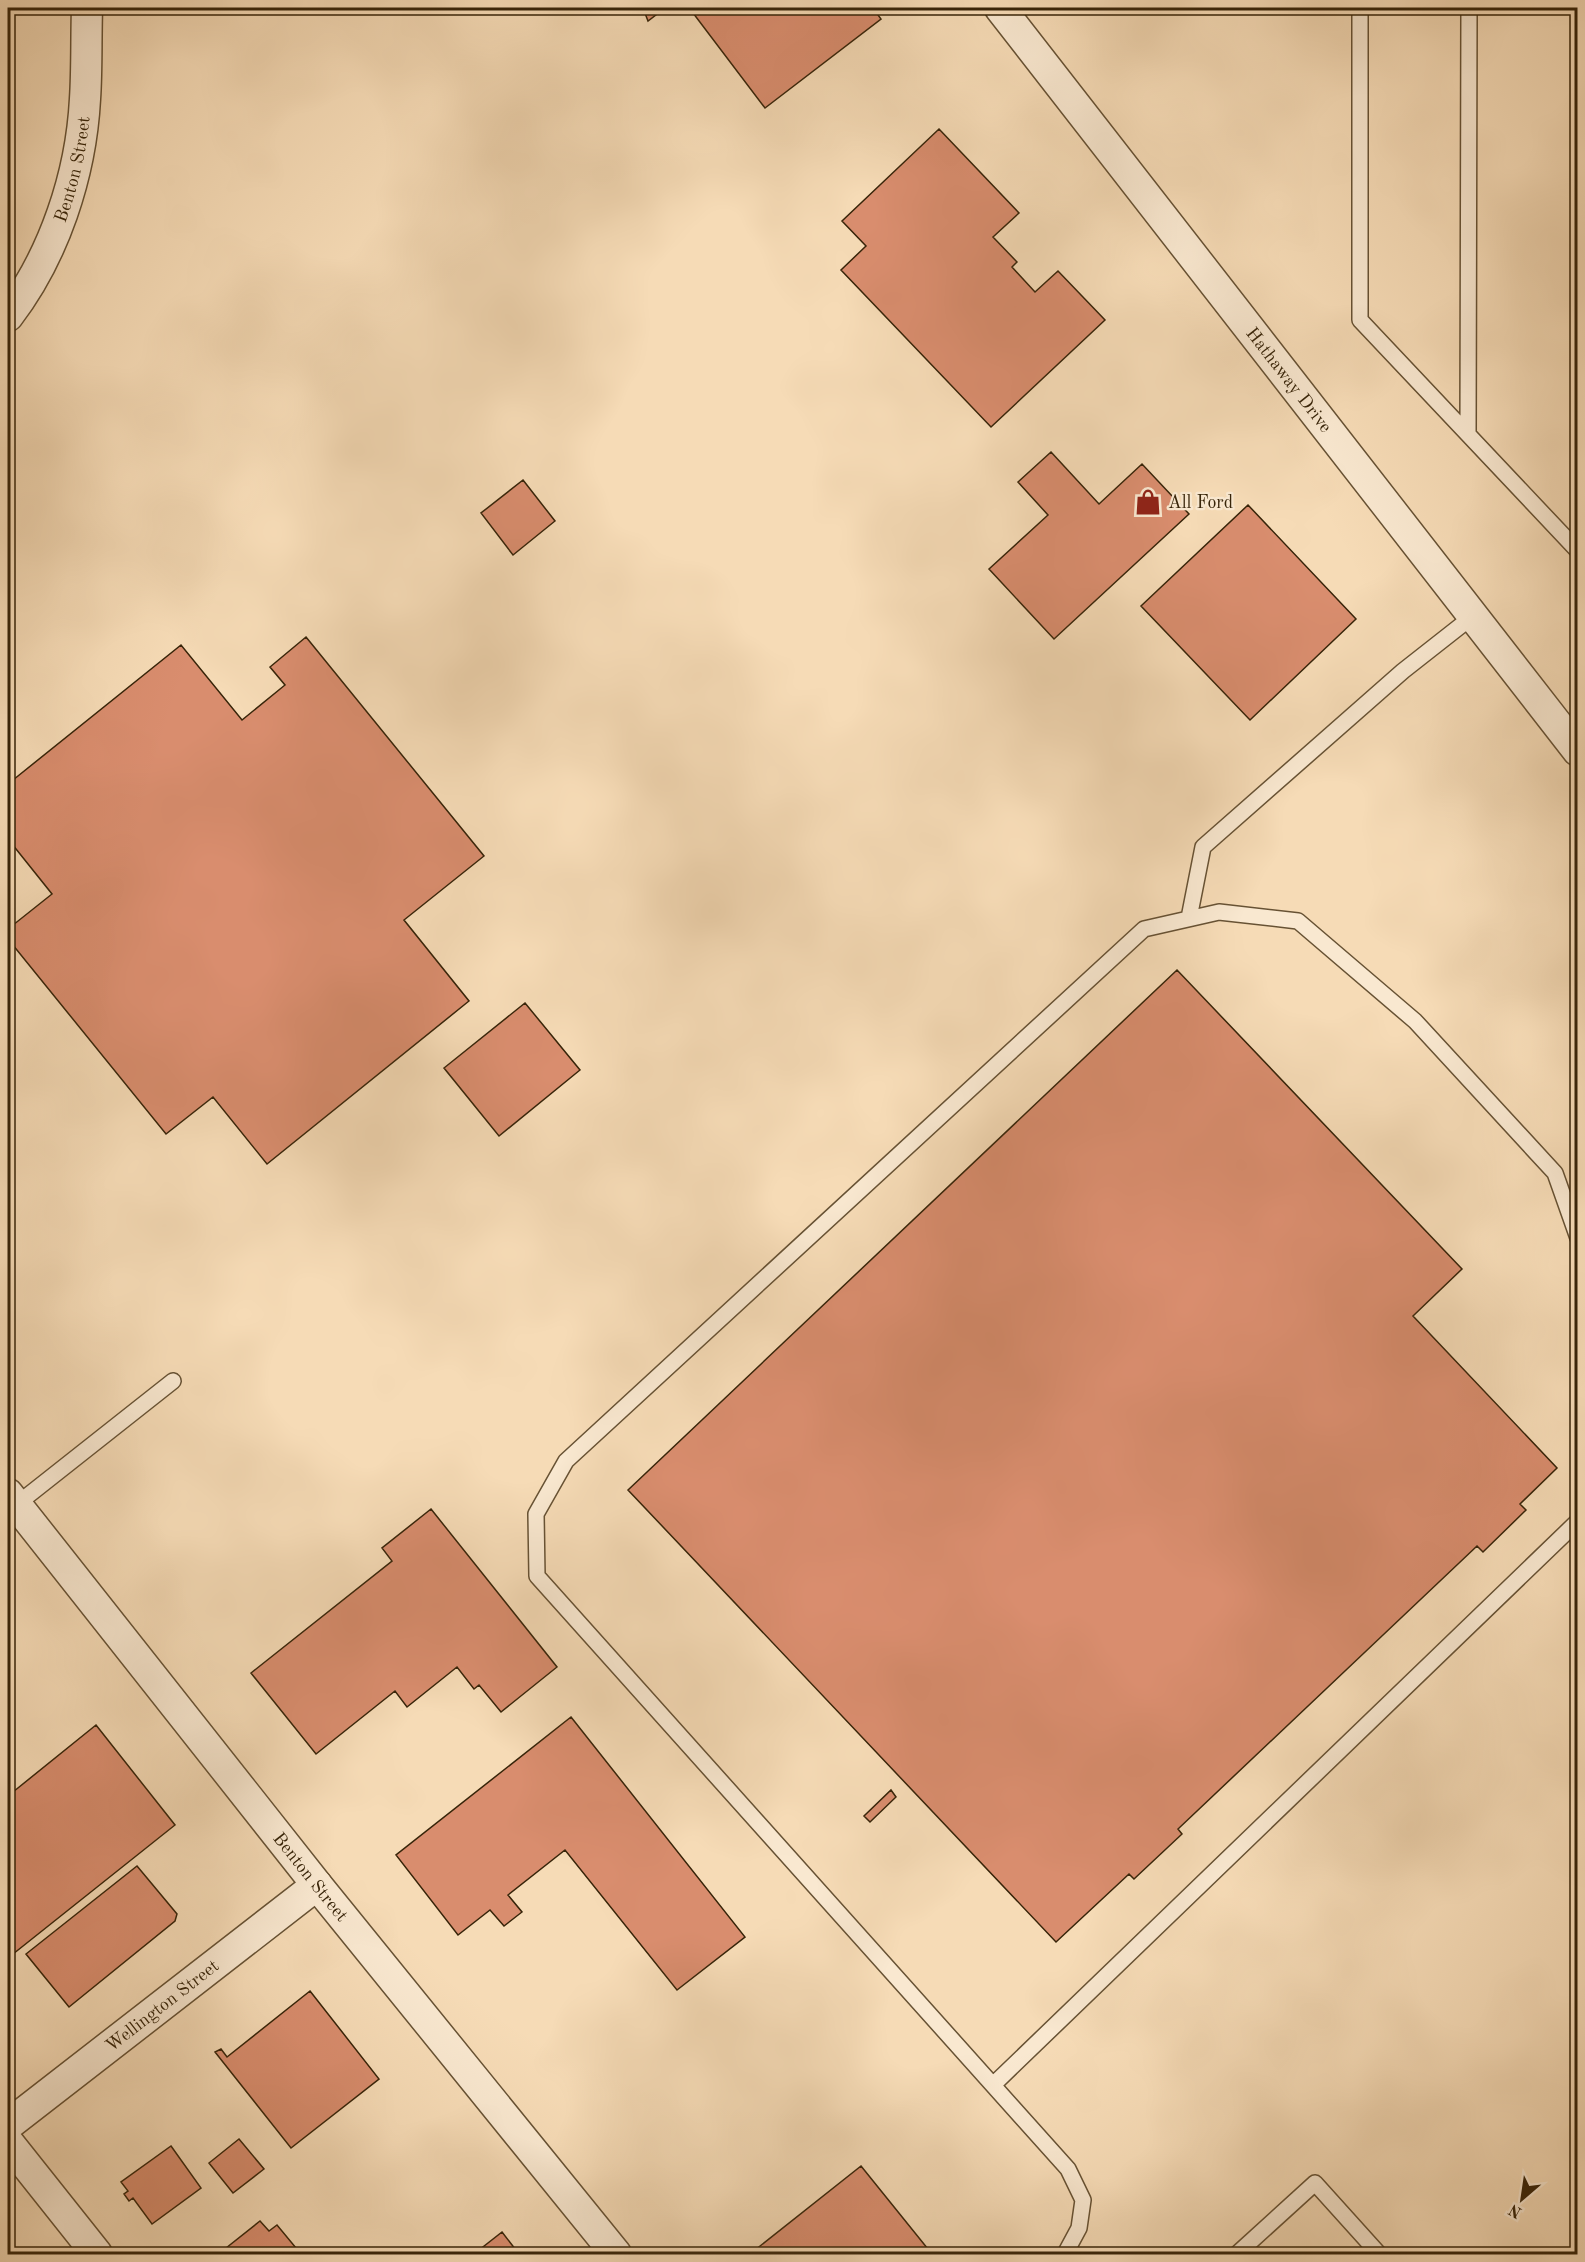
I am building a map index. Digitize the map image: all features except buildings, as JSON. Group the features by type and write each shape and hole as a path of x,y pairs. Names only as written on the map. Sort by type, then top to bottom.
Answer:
{"street":[{"name":"Benton Street","path":"8,316 49,247 74,177 85,101 87,8"},
{"name":"Hathaway Drive","path":"1000,8 1578,751"},
{"name":"Benton Street","path":"12,1500 317,1885 616,2254"},
{"name":"Wellington Street","path":"8,2125 317,1885"},
{"path":"8,2142 97,2254"}],"lane":[{"path":"1360,8 1360,320 1578,551"},
{"path":"1468,434 1469,8"},
{"path":"1189,918 1203,847 1403,671 1473,616"},
{"path":"1065,2254 1079,2228 1083,2200 1068,2169 537,1576 536,1514 566,1461 1144,928 1219,912 1298,921 1415,1021 1555,1173 1578,1238"},
{"path":"12,1500 173,1380"},
{"path":"993,2085 1578,1521"},
{"path":"1237,2254 1315,2183 1379,2254"}],"place":[{"name":"All Ford","path":"1148,502"}]}
